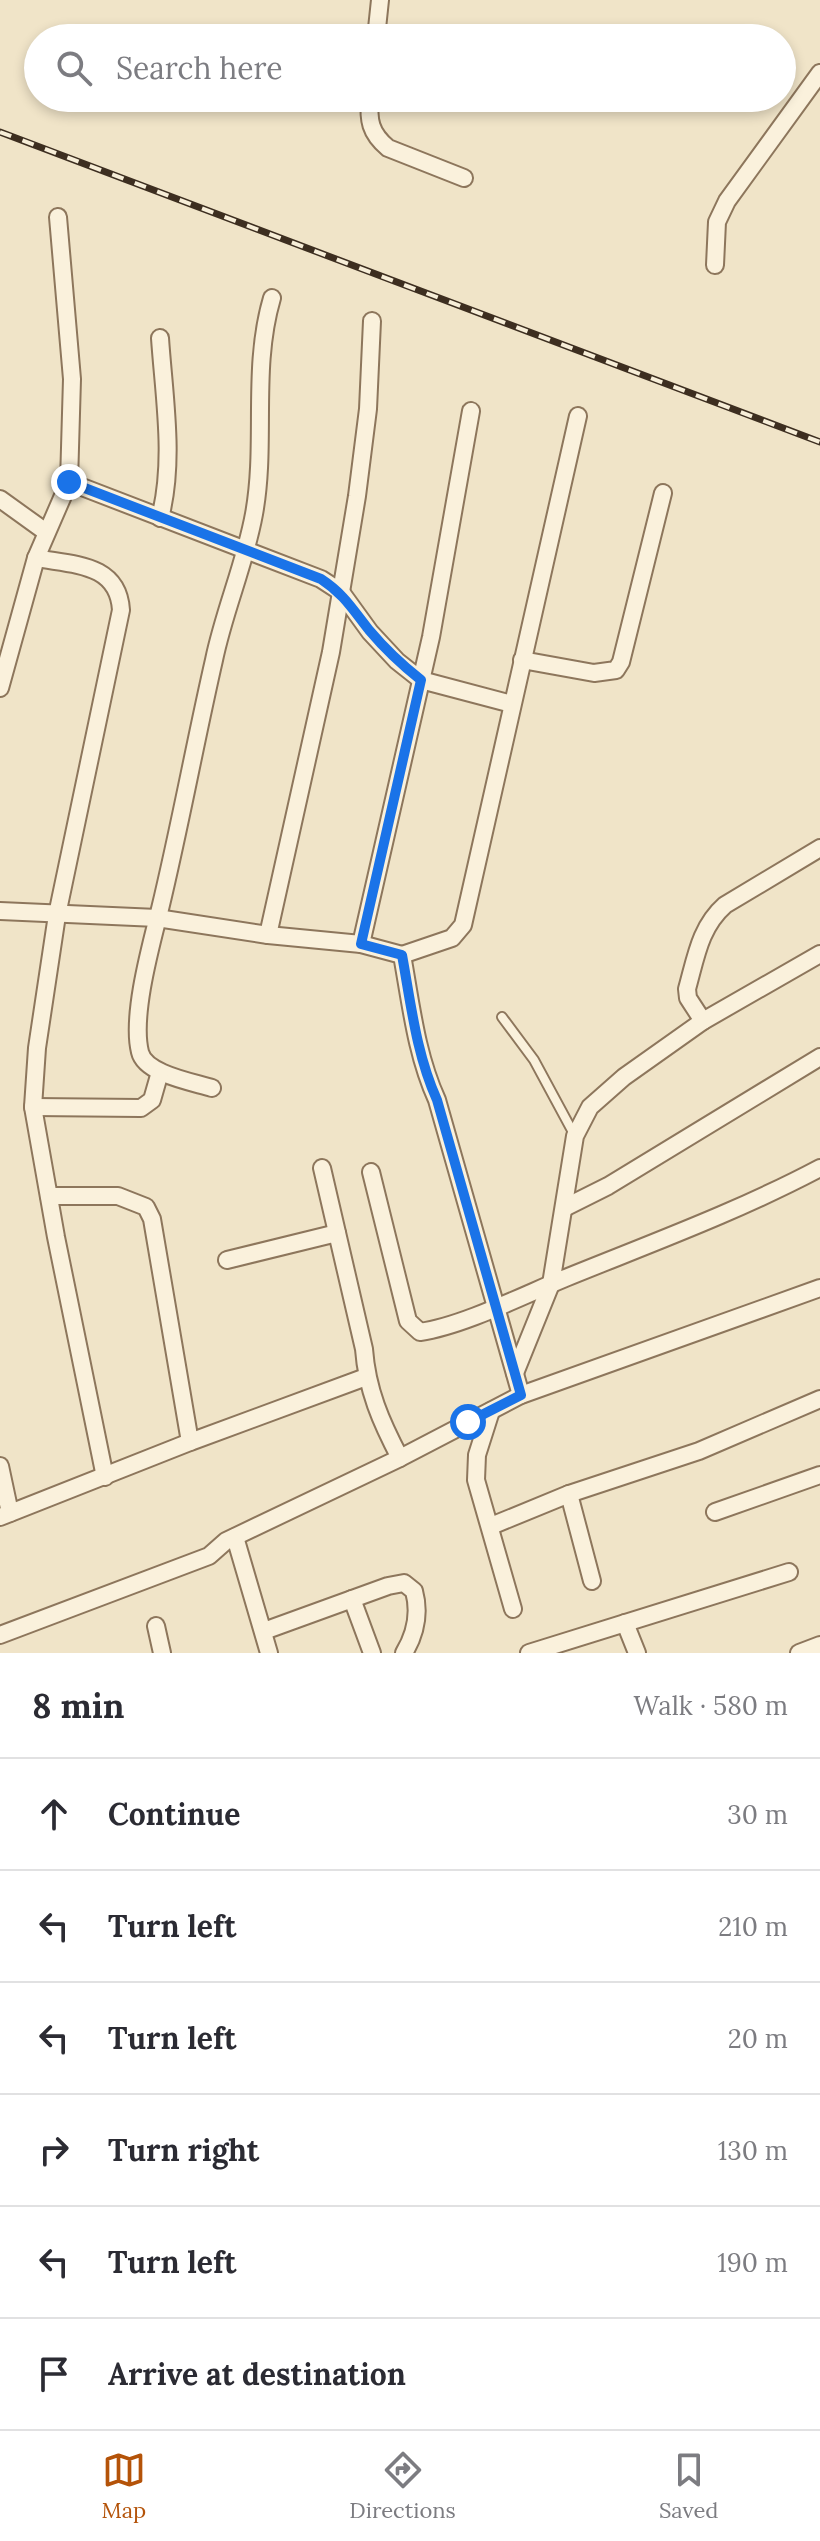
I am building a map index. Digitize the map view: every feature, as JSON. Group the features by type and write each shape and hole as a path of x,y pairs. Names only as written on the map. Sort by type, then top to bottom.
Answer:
{"street":[{"path":"377,24 380,0"},
{"path":"796,106 820,73"},
{"path":"368,112 371,130 388,148 464,178"},
{"path":"715,265 717,222 727,201 792,112"},
{"path":"0,688 36,558 69,482 72,379 58,217"},
{"path":"212,1088 160,1072 145,1064 140,1053 138,1014 214,658 254,517 263,328 272,298"},
{"path":"268,935 328,666 341,592 368,409 372,321"},
{"path":"160,338 168,458 167,484 160,518"},
{"path":"361,944 431,637 471,411"},
{"path":"0,911 157,918 268,935 361,944 402,955 452,938 463,925 578,416"},
{"path":"69,482 321,579 341,592 388,651 421,680 512,704"},
{"path":"522,660 594,673 616,670 621,662 663,493"},
{"path":"0,499 46,532"},
{"path":"36,558 98,571 113,581 120,597 121,610 57,915 37,1048 33,1107 105,1477"},
{"path":"703,1021 688,998 687,989 704,929 712,916 820,848"},
{"path":"515,1373 551,1284 575,1136 590,1107 624,1077 703,1021 820,954"},
{"path":"402,955 412,1020 423,1062 437,1100 521,1395"},
{"path":"564,1208 608,1186 820,1057"},
{"path":"33,1107 141,1108 152,1100 160,1072"},
{"path":"322,1168 364,1349 366,1377 379,1417 400,1458"},
{"path":"371,1172 408,1321 420,1332 495,1307 726,1213 820,1168"},
{"path":"49,1196 118,1196 146,1207 152,1219 158,1251 190,1442"},
{"path":"227,1260 337,1233"},
{"path":"0,1635 209,1556 231,1539 400,1458 521,1395 820,1288"},
{"path":"0,1466 5,1515 366,1377"},
{"path":"491,1526 569,1494 699,1451 820,1399"},
{"path":"491,1411 477,1455 476,1480 513,1609"},
{"path":"715,1512 819,1480"},
{"path":"569,1494 592,1581"},
{"path":"231,1539 269,1653"},
{"path":"533,1652 789,1572"},
{"path":"264,1631 404,1583 414,1591 418,1614 411,1641 404,1653"},
{"path":"352,1599 372,1653"},
{"path":"625,1623 637,1653"},
{"path":"156,1626 162,1653"},
{"path":"799,1653 820,1645"}],"lane":[{"path":"502,1017 534,1060 575,1136"}],"railway":[{"path":"0,132 820,442"}],"route":[{"path":"69,482 321,579 341,592 370,632 397,661 421,680 361,944 402,955 412,1020 423,1062 437,1100 521,1395 468,1422"}]}
